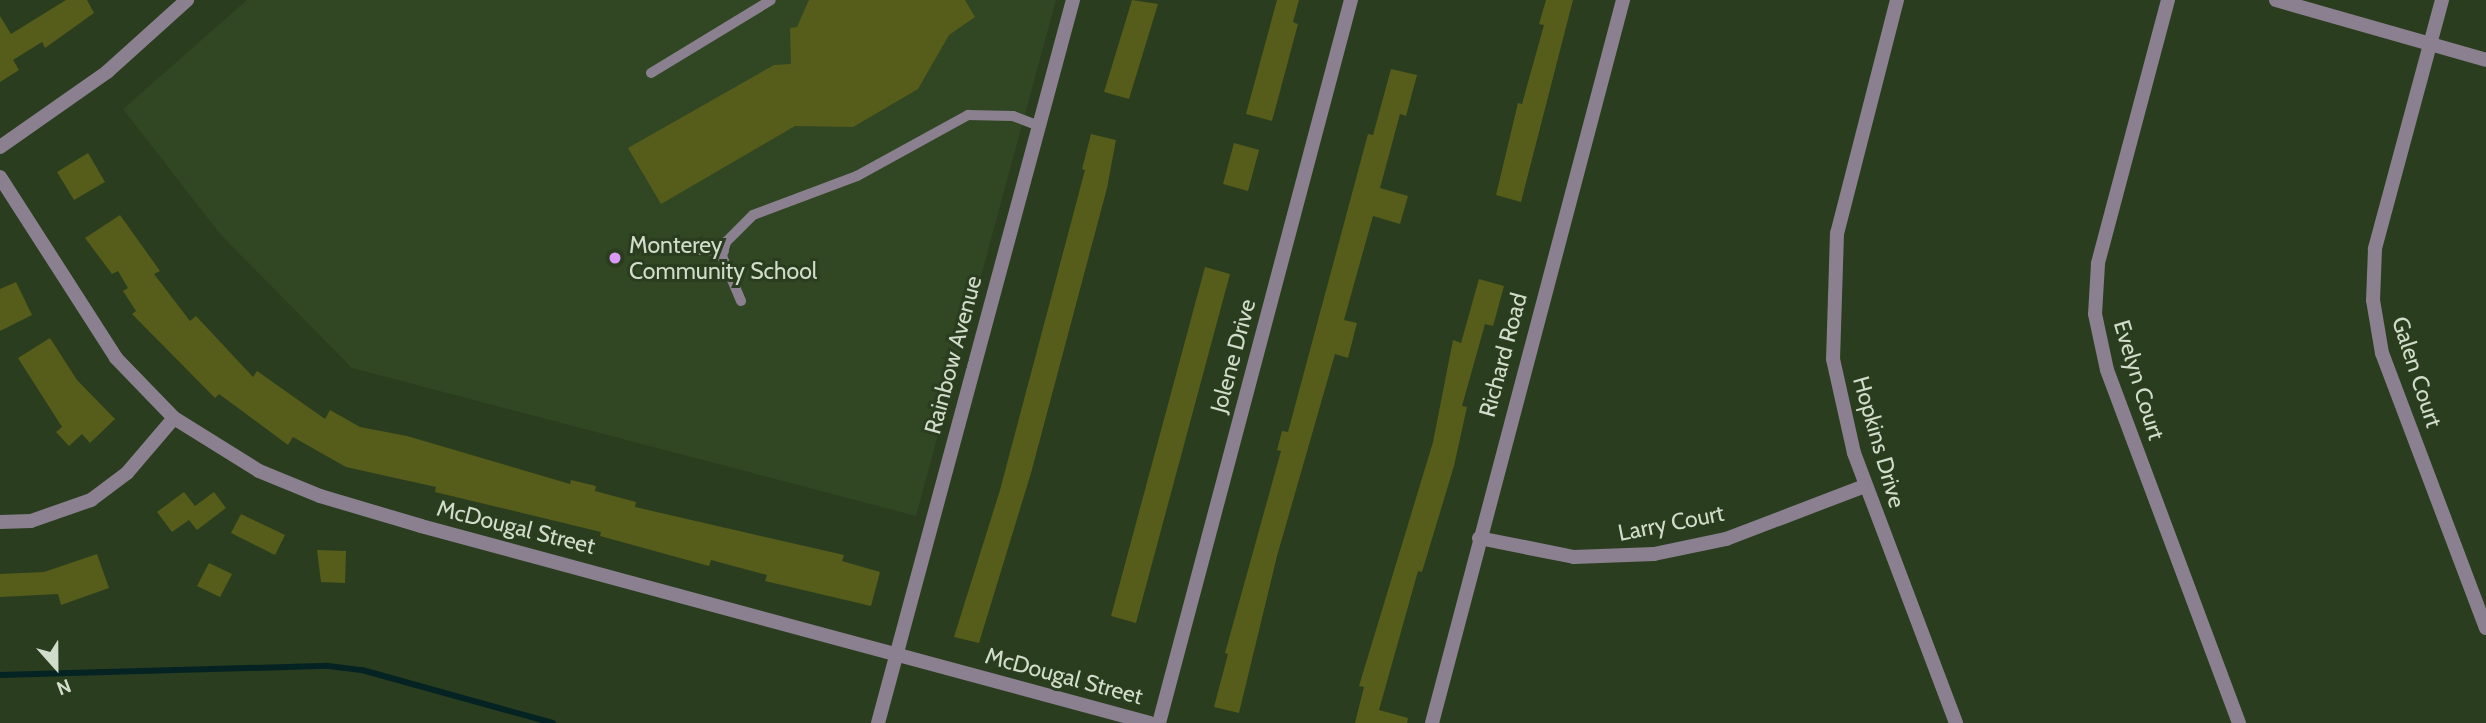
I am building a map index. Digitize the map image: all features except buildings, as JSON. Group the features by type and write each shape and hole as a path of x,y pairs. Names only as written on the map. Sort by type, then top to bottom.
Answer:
{"street":[{"path":"0,147 107,72 187,0"},
{"name":"Rainbow Avenue","path":"878,723 1073,0"},
{"name":"Jolene Drive","path":"1159,723 1351,0"},
{"name":"Richard Road","path":"1433,723 1479,538 1623,0"},
{"name":"Hopkins Drive","path":"1897,0 1845,193 1833,286 1833,359 1842,408 1865,486 1956,723"},
{"name":"Evelyn Court","path":"2168,0 2098,264 2095,314 2107,370 2239,723"},
{"path":"2276,0 2431,41 2486,60"},
{"name":"Galen Court","path":"2442,0 2375,249 2373,300 2382,354 2486,628"},
{"name":"McDougal Street","path":"0,177 116,358 174,418 259,471 320,496 1150,723"},
{"path":"0,522 42,518 91,500 127,473 174,418"},
{"name":"Larry Court","path":"1479,538 1574,557 1654,554 1726,539 1865,486"}],"lane":[{"path":"651,73 771,0"},
{"path":"741,301 726,270 724,251 726,242 753,215 857,176 968,116 1013,116 1039,125"},
{"path":"661,248 724,251"}],"shaded area":[{"name":"Monterey Community School","path":"247,0 1056,0 916,516 352,368 220,234 123,109"}],"waterway":[{"path":"0,675 328,666 362,670 553,723"}],"place":[{"name":"Monterey Community School","path":"615,258"}]}
